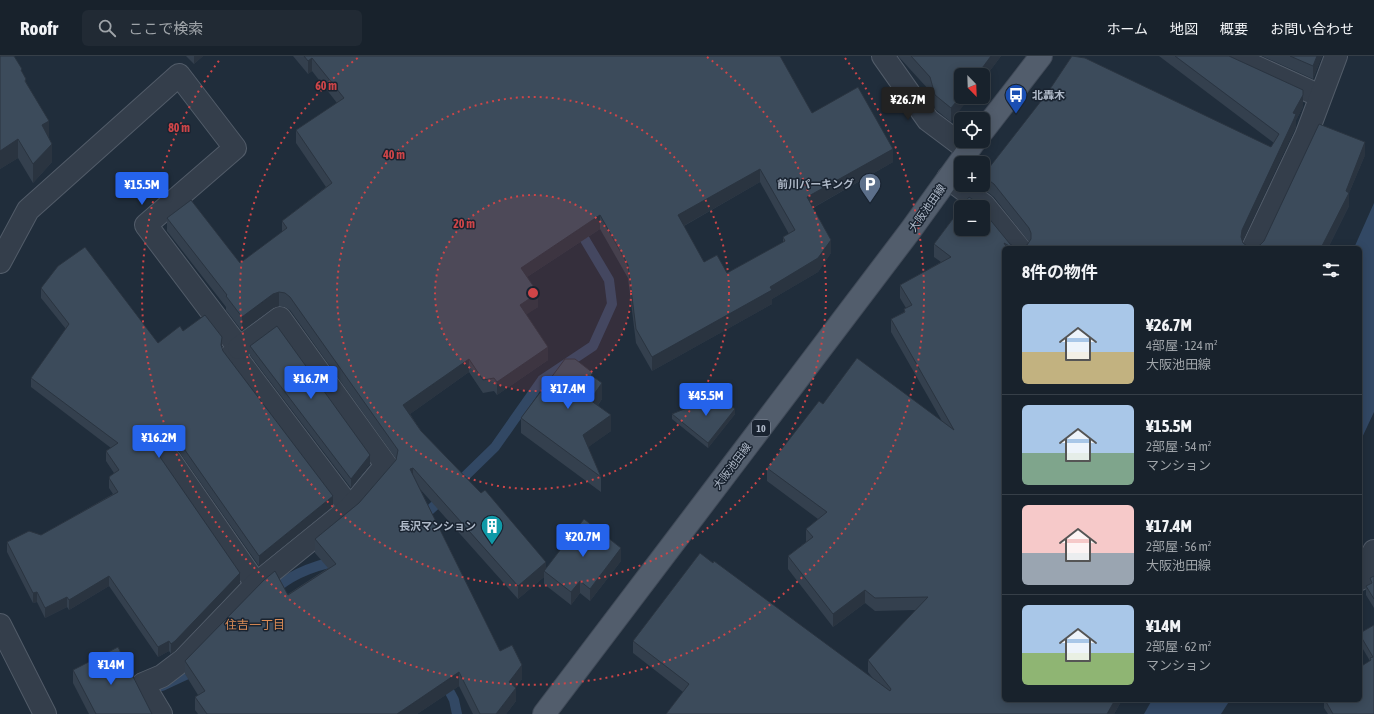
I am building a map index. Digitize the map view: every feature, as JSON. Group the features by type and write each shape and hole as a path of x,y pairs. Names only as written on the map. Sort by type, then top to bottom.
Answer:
{"main road":[{"path":"990,122 1041,56"},
{"name":"大阪池田線","path":"544,714 910,232 970,148"}],"street":[{"path":"883,56 928,120 954,135"},
{"path":"1232,56 1320,96"},
{"path":"1254,246 1300,148 1336,56"},
{"path":"0,262 28,210 179,75 235,148 146,225 239,348"},
{"path":"948,178 984,205 1017,246"},
{"path":"161,714 144,684 162,676 183,660 256,584 350,508 386,465 280,318 233,353 350,508"},
{"path":"170,460 256,584"},
{"path":"1362,575 1374,551"},
{"path":"0,625 45,714"}],"water":[{"path":"1374,203 1374,412 1362,438 1362,246 1355,246"},
{"path":"1151,702 1229,702 1221,714 1144,714"}],"building":[{"path":"0,56 14,56 22,69 21,70 26,79 25,81 49,121 42,125 52,144 33,164 18,139 0,151"},
{"path":"304,56 780,56 812,113 858,87 893,149 807,197 831,240 818,258 770,287 772,290 652,357 636,329 628,265 600,215 521,268 538,293 520,305 548,347 497,382 494,378 483,380 469,359 403,405 421,431 481,493 485,490 546,562 518,586 413,468 410,469 500,651 512,645 522,665 509,682 516,688 496,714 480,714 459,672 397,714 207,714 195,697 205,691 185,661 264,580 275,571 288,595 336,564 315,539 359,503 396,460 398,450 290,297 285,293 279,292 273,294 242,317 226,296 227,295 167,218 191,200 240,263 287,228 282,221 332,183 296,130 344,98 312,58 308,61","holes":["760,169 795,230 783,237 785,241 727,273 717,255 704,262 678,215"]},
{"path":"911,56 991,56 982,68 954,68 954,104 951,108 935,95 930,77"},
{"path":"1072,56 1085,58 1271,147 1279,134 1175,56 1229,56 1303,90 1303,95 1293,113 1296,114 1294,119 1242,230 1241,237 1243,243 1247,246 1025,246 1031,239 1029,228 994,184 990,181 990,167 1048,92"},
{"path":"1290,56 1317,56 1313,66"},
{"path":"1319,124 1365,142 1346,191 1349,193 1322,246 1258,246 1264,241"},
{"path":"969,197 974,200 967,200"},
{"path":"954,217 954,236 990,236 990,220 1013,246 1009,246 1004,243 1006,246 1002,246 1002,702 1114,702 1107,714 666,714 689,684 633,641 700,553 713,563 714,561 890,691 891,689 868,660 928,597 875,598 865,590 833,614 788,556 813,537 806,529 827,512 767,468 819,401 823,404 857,358 954,430 891,319 905,312 904,309 912,305 900,285 951,257 934,244"},
{"path":"85,247 158,343 180,326 183,331 205,315 222,337 221,345 223,351 333,496 259,556 180,443 176,439 169,438 163,440 159,444 158,451 160,457 240,573 175,641 171,644 169,641 158,647 109,576 69,600 67,597 45,608 37,592 33,593 7,542 29,531 41,535 118,492 109,478 119,470 106,451 118,443 31,378 69,324 41,288 58,266"},
{"path":"277,326 370,455 351,479 250,346"},
{"path":"565,359 575,359 593,373 591,375 602,383 590,400 611,415 583,435 601,477 521,418"},
{"path":"714,392 735,409 708,443 672,414 699,403 703,406"},
{"path":"584,519 621,548 590,589 580,581 571,592 544,571"},
{"path":"1374,576 1374,599 1366,586 1372,583 1370,578"},
{"path":"1374,625 1374,714 1333,714 1326,702 1362,702 1362,666 1373,657 1362,638 1362,632"},
{"path":"118,647 152,714 96,714 73,670"}],"waterway":[{"path":"455,486 495,447 542,380 593,346 612,304 609,280 578,228"},
{"path":"420,519 444,497"},
{"path":"272,592 286,581 302,572 337,561"},
{"path":"162,686 190,673 195,669"},
{"path":"444,681 454,700 457,714"}],"place":[{"name":"北轟木","path":"1016,114"},
{"name":"前川パーキング","path":"870,204"},
{"name":"長沢マンション","path":"492,546"}],"district":[{"name":"住吉一丁目","path":"255,625"}]}
